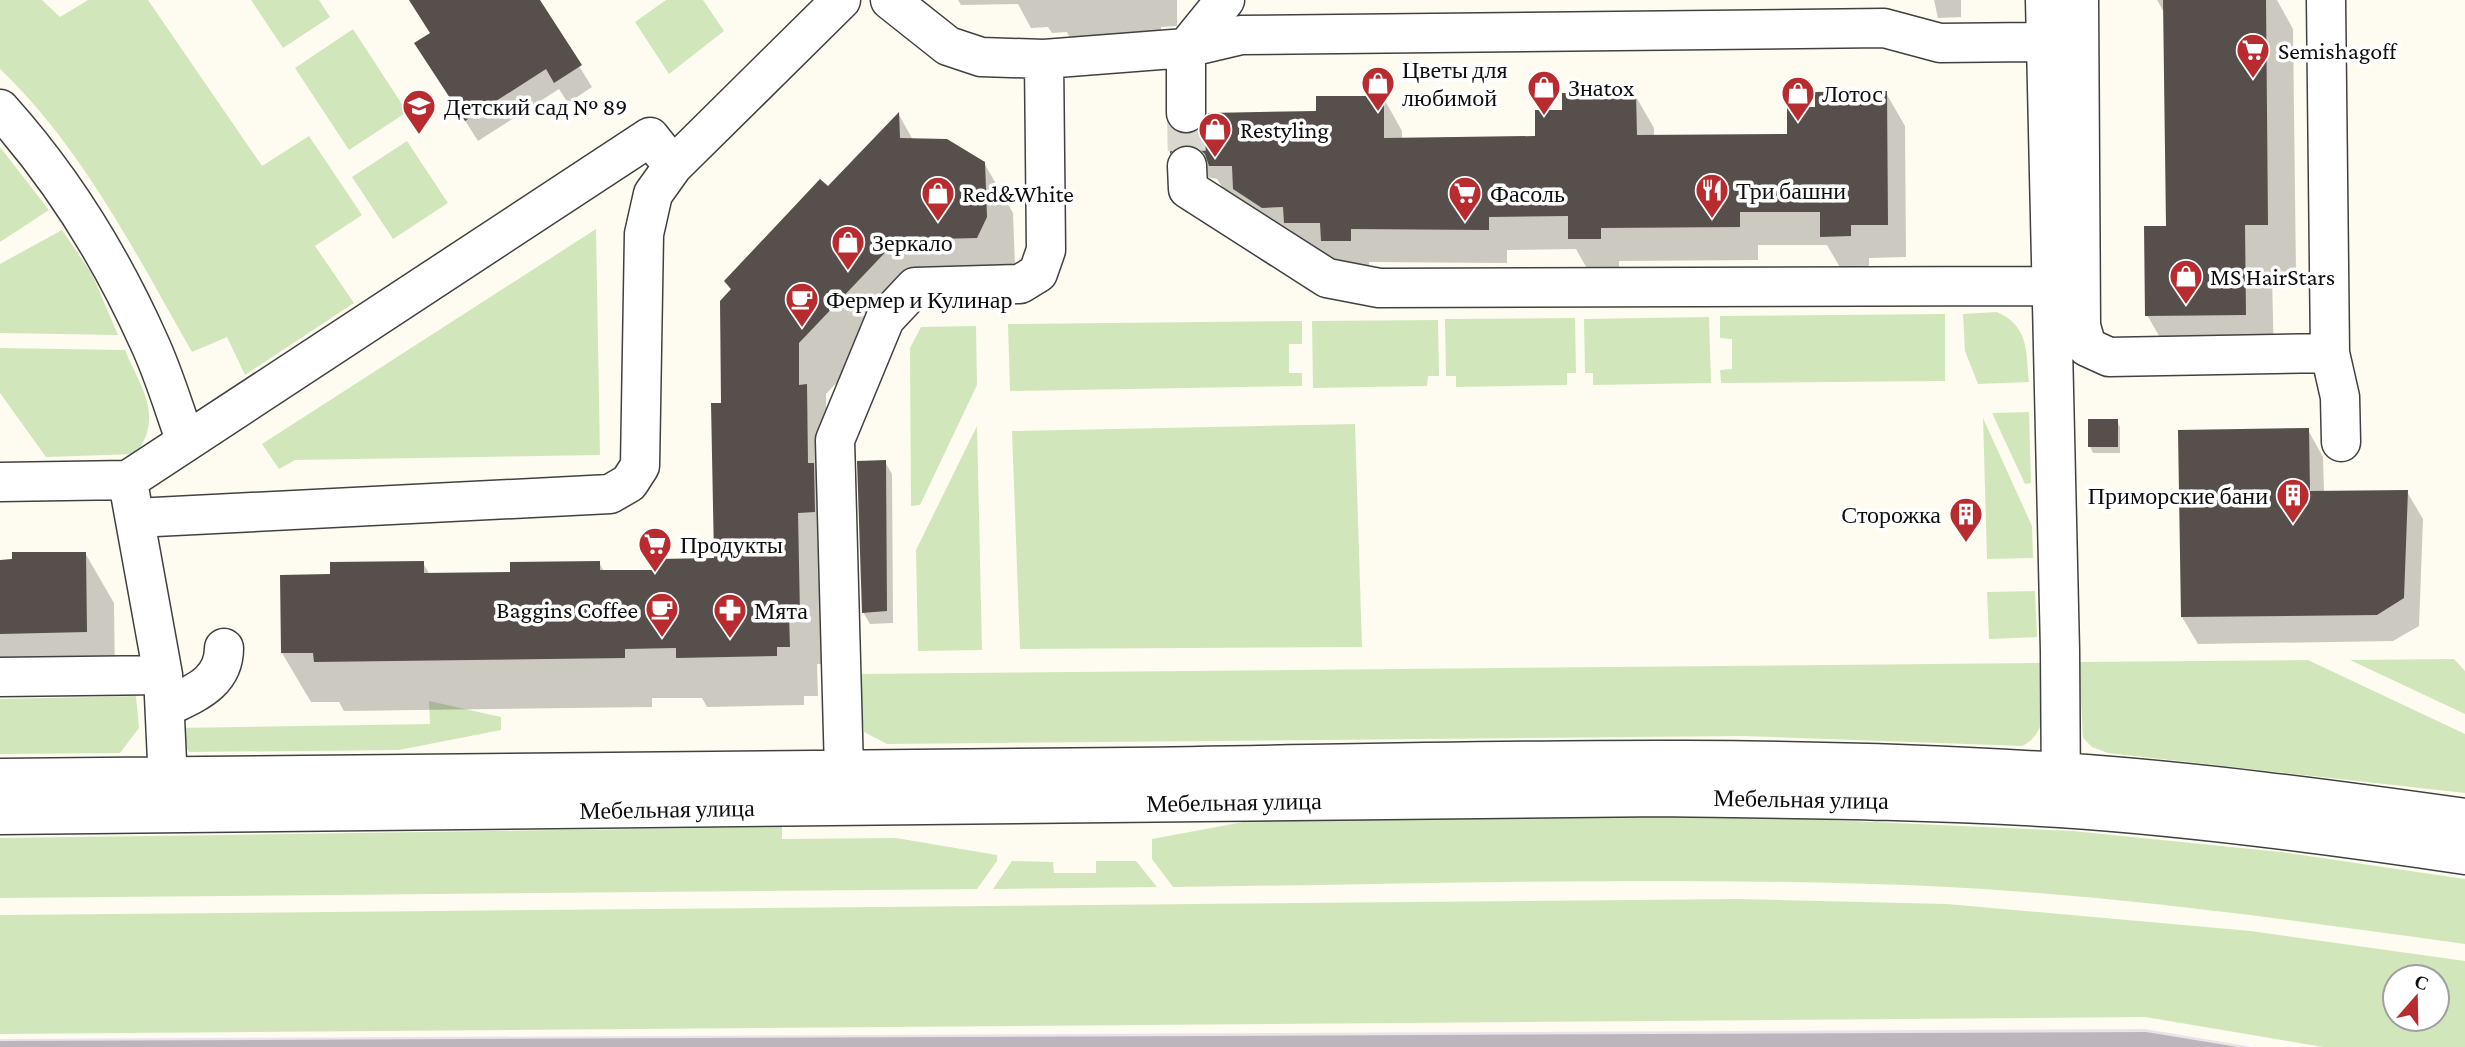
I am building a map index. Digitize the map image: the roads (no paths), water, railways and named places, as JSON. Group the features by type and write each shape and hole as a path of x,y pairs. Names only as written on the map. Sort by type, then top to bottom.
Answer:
{"street":[{"path":"135,518 610,494 629,483 640,466 644,234 653,194 673,166 841,0"},
{"path":"890,0 948,46 981,57 1044,59 1186,48 1241,36 1884,28 1940,58 2046,42"},
{"path":"1186,113 1186,48 1225,0"},
{"path":"2045,0 2060,651 2060,790"},
{"path":"2079,0 2081,326 2087,347 2109,357 2330,353"},
{"path":"2326,0 2330,353 2340,397 2341,442"},
{"path":"844,771 835,440 885,319 915,287 1020,284 1038,273 1046,250 1044,59"},
{"path":"0,109 40,153 109,261 150,344 186,442"},
{"path":"0,482 128,480 650,137 673,166"},
{"path":"1187,166 1188,188 1327,278 1379,288 2051,286"},
{"path":"128,480 164,692 169,796"},
{"path":"0,677 164,692 205,687 219,674 224,648"},
{"name":"Мебельная улица","path":"0,816 169,796 844,771 1667,760 1930,765 2060,790 2190,820 2465,855"},
{"name":"Мебельная улица","path":"0,778 169,796 1664,797 1925,802 2060,790 2289,794 2465,818"}],"tunnel":[{"path":"1186,113 1187,166"}],"place":[{"name":"Semishagoff","path":"2253,80"},
{"name":"Цветы для любимой","path":"1378,113"},
{"name":"Знаtox","path":"1544,117"},
{"name":"Лотос","path":"1798,123"},
{"name":"Детский сад № 89","path":"419,136"},
{"name":"Restyling","path":"1215,159"},
{"name":"Три башни","path":"1712,220"},
{"name":"Red&White","path":"938,223"},
{"name":"Фасоль","path":"1465,223"},
{"name":"Зеркало","path":"848,272"},
{"name":"MS HairStars","path":"2186,306"},
{"name":"Фермер и Кулинар","path":"802,329"},
{"name":"Приморские бани","path":"2293,525"},
{"name":"Сторожка","path":"1966,544"},
{"name":"Продукты","path":"655,574"},
{"name":"Baggins Coffee","path":"662,639"},
{"name":"Мята","path":"730,640"}]}
